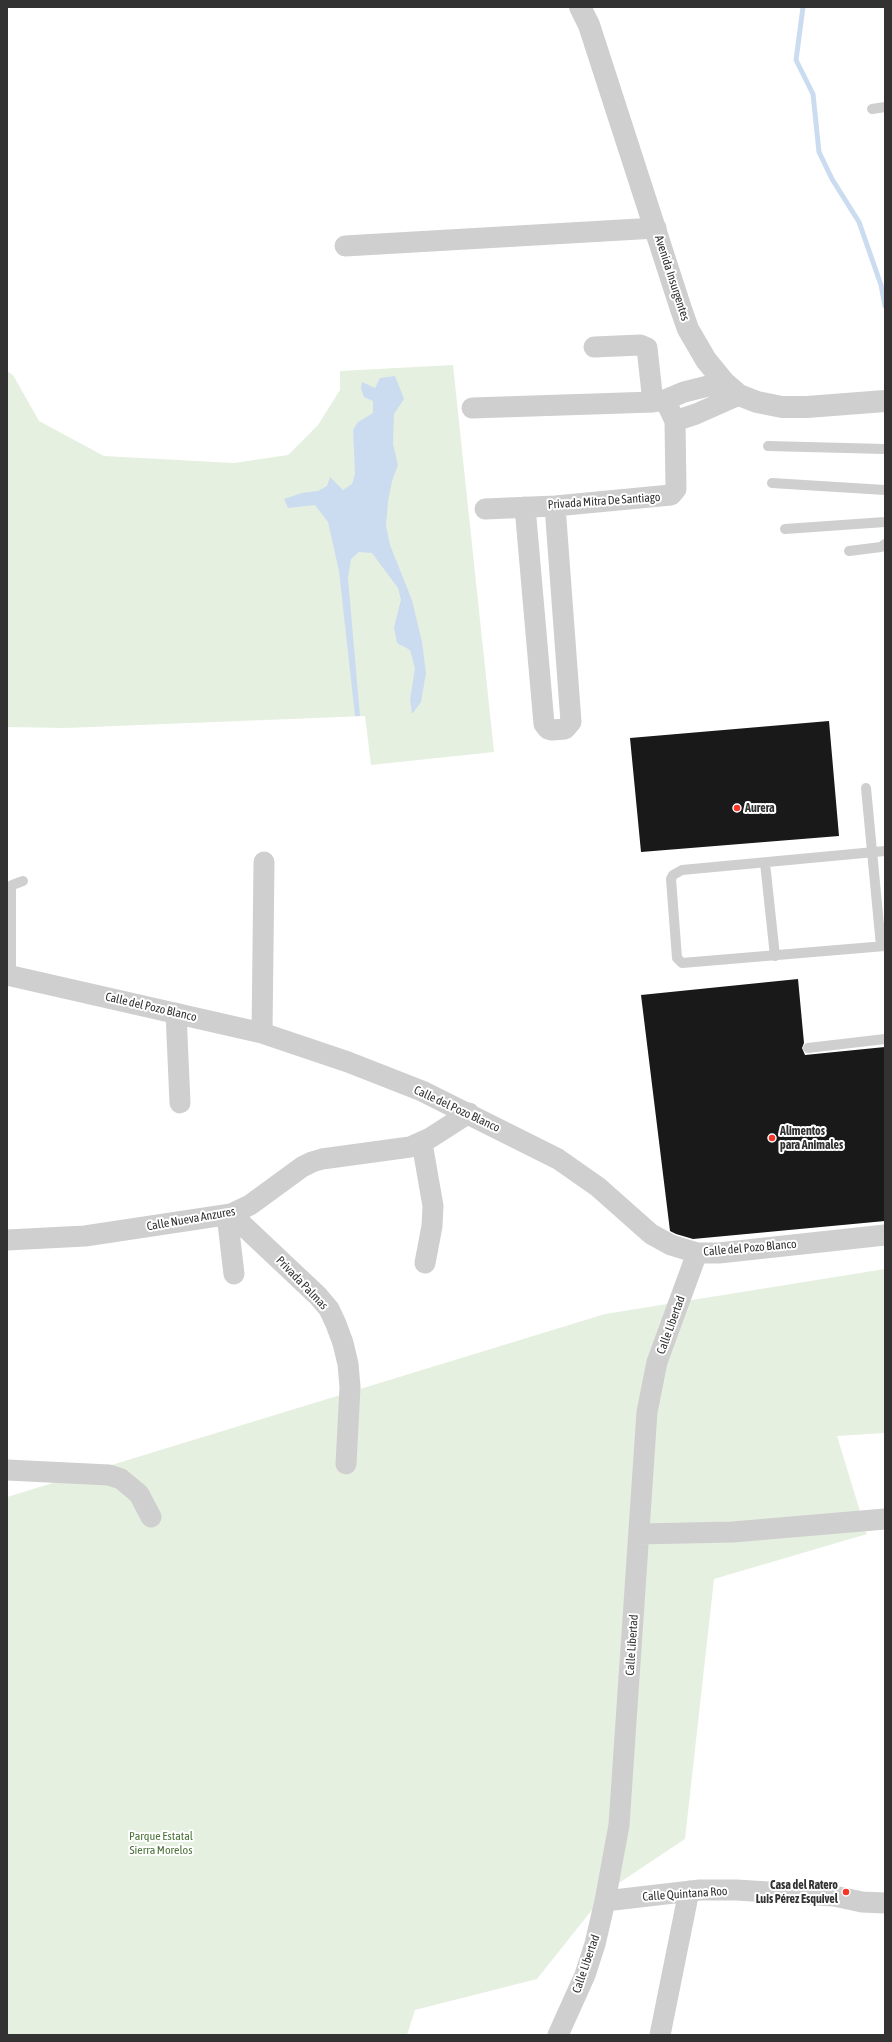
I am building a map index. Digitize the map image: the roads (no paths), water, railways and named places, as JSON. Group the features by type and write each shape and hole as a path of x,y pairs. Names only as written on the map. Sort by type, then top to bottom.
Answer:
{"street":[{"name":"Avenida Insurgentes","path":"580,7 588,25 688,329 706,360 731,388 757,402 782,407 885,401"},
{"path":"345,246 656,228"},
{"name":"Privada Mitra De Santiago","path":"485,509 555,506 671,495 676,488 675,421 659,401 647,348 640,345 594,347"},
{"path":"684,392 706,360"},
{"path":"472,408 659,401 684,392 731,388"},
{"path":"675,421 696,414 731,388"},
{"path":"524,507 544,724 548,729 552,730 565,729 571,722 555,506"},
{"path":"262,1033 264,862"},
{"name":"Calle del Pozo Blanco","path":"9,975 262,1033 363,1068 422,1091 558,1158 587,1179 652,1234 671,1245 697,1253 719,1253 885,1235"},
{"path":"176,1013 180,1103"},
{"name":"Calle Nueva Anzures","path":"7,1240 85,1236 229,1214 250,1205 302,1167 312,1162 322,1159 395,1150 422,1142 469,1113"},
{"path":"422,1142 433,1206 432,1226 425,1263"},
{"path":"229,1214 234,1274"},
{"name":"Privada Palmas","path":"229,1214 318,1296 329,1309 343,1343 350,1387 346,1464"},
{"name":"Calle Libertad","path":"558,2035 585,1975 605,1901 621,1806 647,1412 657,1362 697,1253"},
{"path":"7,1470 110,1475 121,1479 139,1494 151,1517"},
{"path":"639,1534 733,1532 885,1519"},
{"name":"Calle Quintana Roo","path":"605,1901 689,1891 736,1890 834,1896 862,1902 885,1903"},
{"path":"660,2035 689,1891"}],"lane":[{"path":"872,109 885,107"},
{"path":"768,446 885,449"},
{"path":"772,483 885,490"},
{"path":"785,529 885,522"},
{"path":"849,551 881,547 885,544"},
{"path":"866,788 872,852 883,946 682,963 678,958 671,879 676,872 872,852 885,851"},
{"path":"765,863 775,956"},
{"path":"9,975 11,889 12,885 22,881"},
{"path":"808,1048 885,1038"}],"water":[{"path":"395,376 404,399 394,414 393,444 398,465 392,481 386,525 390,545 412,600 422,642 426,673 421,702 412,714 410,700 415,668 410,650 397,643 394,627 401,600 398,588 372,553 359,552 351,559 348,578 360,716 355,716 339,571 328,522 315,505 288,508 284,499 302,493 318,491 327,486 330,477 343,490 352,484 355,474 353,430 358,422 373,413 373,401 364,397 361,388 362,382 375,388 380,378"}],"waterway":[{"path":"803,7 796,60 813,94 819,152 832,179 859,222 881,285 885,306"}],"place":[{"name":"Aurera","path":"737,808"},
{"name":"Alimentos para Animales","path":"772,1138"},
{"name":"Casa del Ratero Luis Pérez Esquivel","path":"846,1892"}],"park label":[{"name":"Parque Estatal Sierra Morelos","path":"161,1843"}]}
